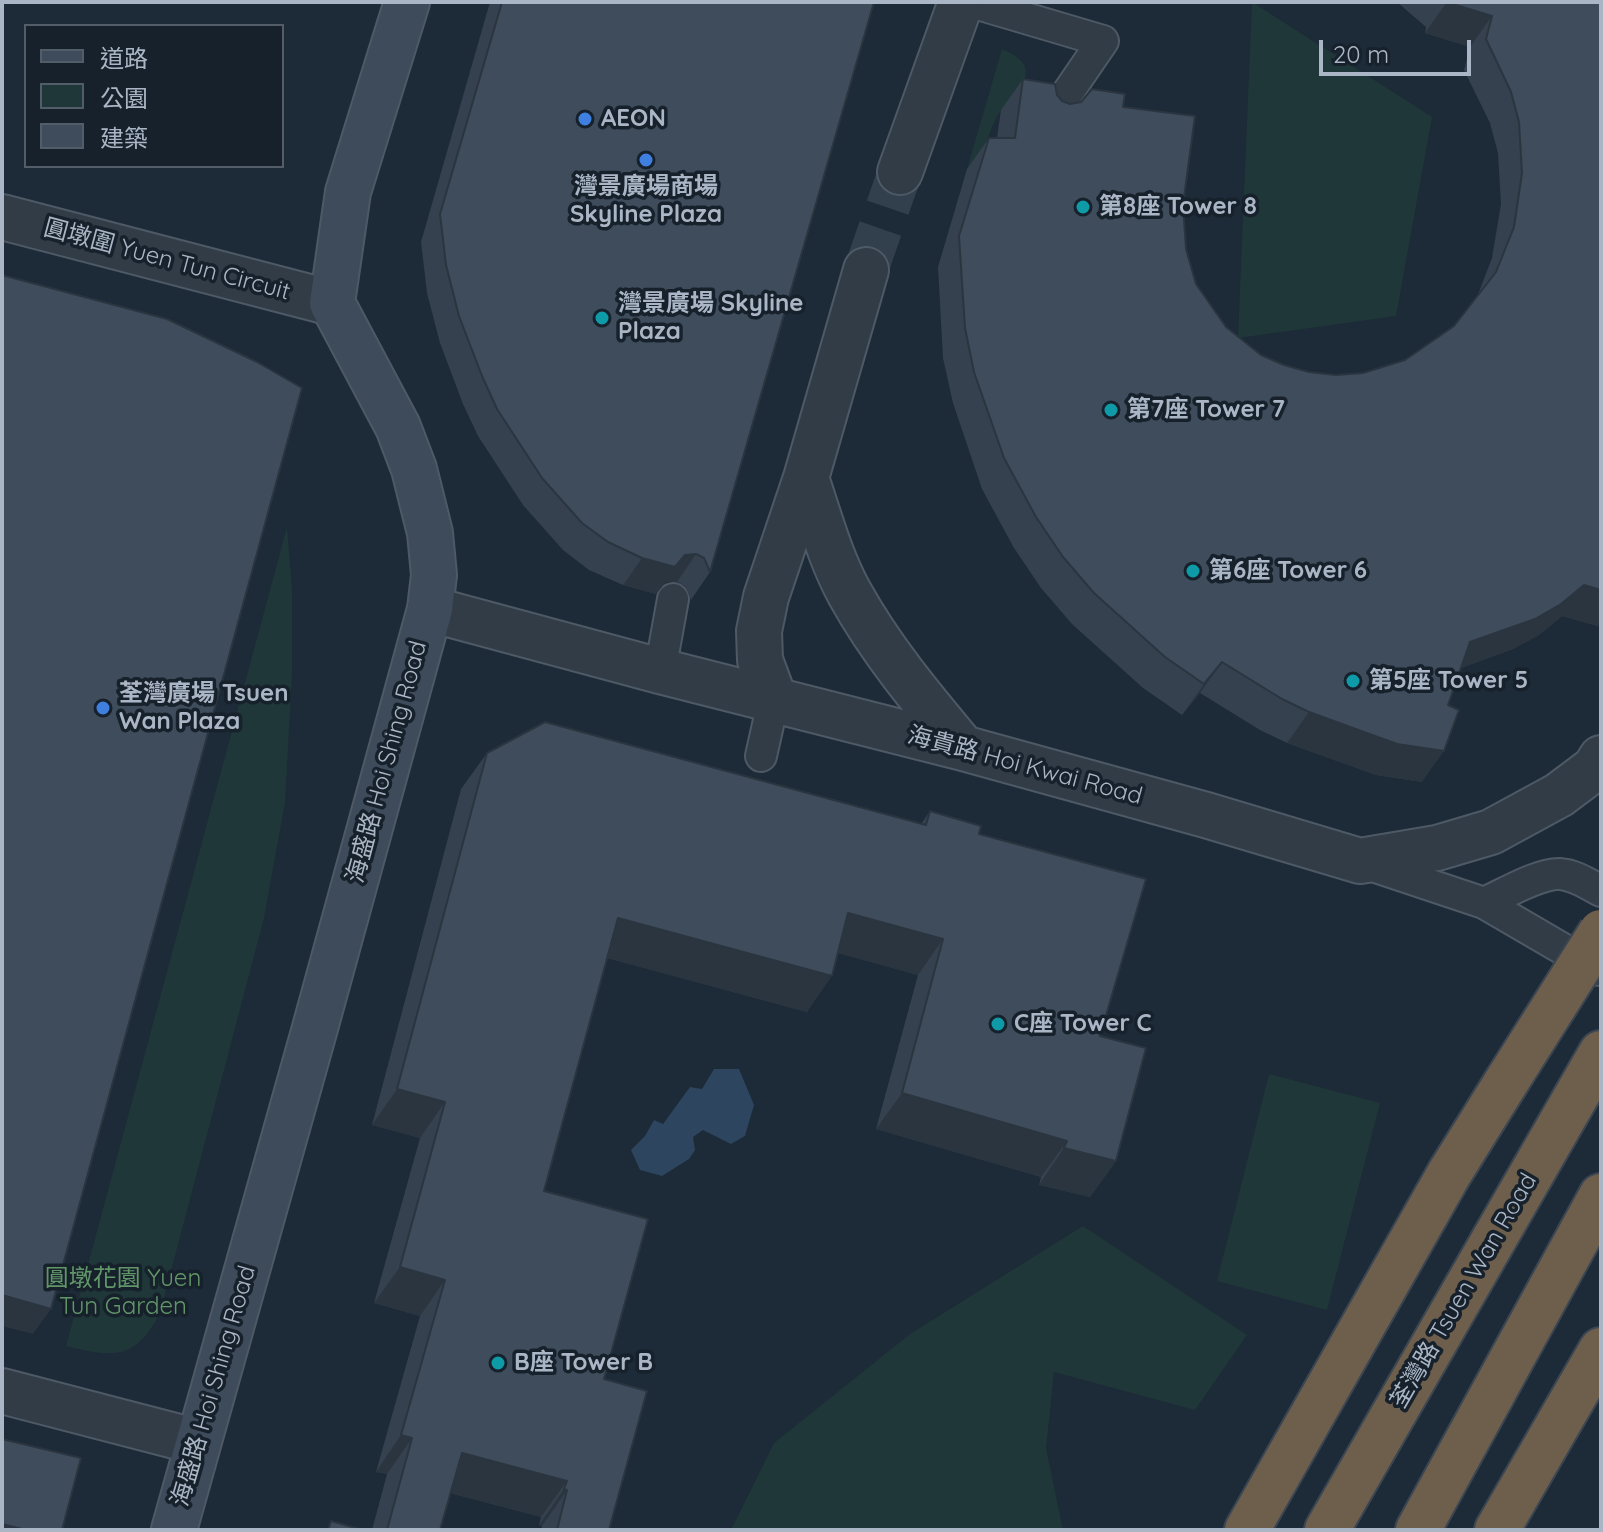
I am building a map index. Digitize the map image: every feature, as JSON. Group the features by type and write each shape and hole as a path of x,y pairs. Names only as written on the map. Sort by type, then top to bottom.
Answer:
{"highway":[{"path":"1247,1530 1449,1174 1601,932"},
{"name":"荃灣路 Tsuen Wan Road","path":"1327,1530 1601,1053"},
{"path":"1418,1530 1601,1196"},
{"path":"1497,1530 1601,1350"}],"street":[{"path":"332,303 348,192 407,2"},
{"path":"900,172 961,2"},
{"name":"圓墩圍 Yuen Tun Circuit","path":"2,217 332,303"},
{"path":"774,698 760,660 759,631 766,597 806,478 866,270"},
{"name":"海盛路 Hoi Shing Road","path":"174,1530 430,609 434,575 430,533 414,469 398,427 332,303"},
{"path":"806,478 849,592 907,682 963,748"},
{"name":"海貴路 Hoi Kwai Road","path":"430,609 963,748 1360,861 1437,848 1491,832 1559,795 1599,766"},
{"path":"2,1391 198,1442"}],"lane":[{"path":"971,2 1103,41 1051,117"},
{"path":"660,671 673,599"},
{"path":"761,756 774,698"},
{"path":"1360,861 1484,903 1601,971"},
{"path":"1484,903 1543,876 1559,874 1576,877 1601,891"}],"green space":[{"path":"1252,2 1432,117 1396,316 1238,338"},
{"path":"1002,49 1017,57 1025,66 1026,75 995,121 980,169 967,169"},
{"name":"圓墩花園 Yuen Tun Garden","path":"287,527 292,589 292,674 285,802 264,918 160,1313 142,1340 122,1352 97,1353 66,1346"},
{"path":"1269,1074 1380,1103 1327,1310 1217,1281"},
{"path":"1083,1226 1247,1335 1195,1410 1054,1372 1046,1448 1063,1530 731,1530 774,1443 910,1334"}],"water":[{"path":"714,1069 739,1069 754,1105 745,1136 731,1144 703,1130 693,1137 695,1150 689,1159 662,1176 640,1170 631,1150 645,1136 654,1120 663,1124 690,1087 702,1089"}],"building":[{"name":"灣景廣場 Skyline Plaza","path":"502,2 874,2 710,572 704,558 696,554 685,555 675,567 642,558 608,542 582,523 542,478 497,409 459,316 446,265 440,214"},
{"path":"1446,2 1601,2 1601,590 1584,585 1561,604 1535,619 1470,642 1448,705 1459,710 1444,751 1397,744 1309,712 1222,662 1204,684 1165,657 1094,593 1063,557 1036,517 1004,458 974,372 965,328 959,236 989,138 1015,138 1023,79 1055,84 1057,95 1070,104 1081,102 1092,89 1125,94 1123,107 1195,116 1183,205 1186,249 1196,284 1226,327 1261,355 1309,372 1336,375 1363,373 1405,360 1454,326 1496,272 1514,227 1522,173 1519,122 1511,92 1486,39 1492,16"},
{"name":"荃灣廣場 Tsuen Wan Plaza","path":"2,275 167,319 257,362 302,388 51,1309 2,1295"},
{"path":"545,722 926,825 930,811 981,826 979,834 1146,879 1100,1036 1146,1048 1116,1161 1064,1148 1067,1141 902,1093 943,939 848,913 832,976 618,918 544,1191 648,1219 604,1379 647,1391 609,1530 557,1530 567,1481 462,1453 440,1530 387,1530 412,1438 401,1435 445,1280 400,1267 445,1102 397,1089 487,753"},
{"path":"2,1439 81,1458 62,1530 26,1530 2,1524"},
{"path":"331,1521 363,1530 328,1530"}],"tunnel":[{"path":"866,270 900,172"}],"place":[{"name":"AEON","path":"585,119"},
{"name":"灣景廣場商場 Skyline Plaza","path":"646,160"},
{"name":"第8座 Tower 8","path":"1083,207"},
{"name":"灣景廣場 Skyline Plaza","path":"602,318"},
{"name":"第7座 Tower 7","path":"1111,410"},
{"name":"第6座 Tower 6","path":"1193,571"},
{"name":"第5座 Tower 5","path":"1353,681"},
{"name":"荃灣廣場 Tsuen Wan Plaza","path":"103,708"},
{"name":"C座 Tower C","path":"998,1024"},
{"name":"B座 Tower B","path":"498,1363"}]}
